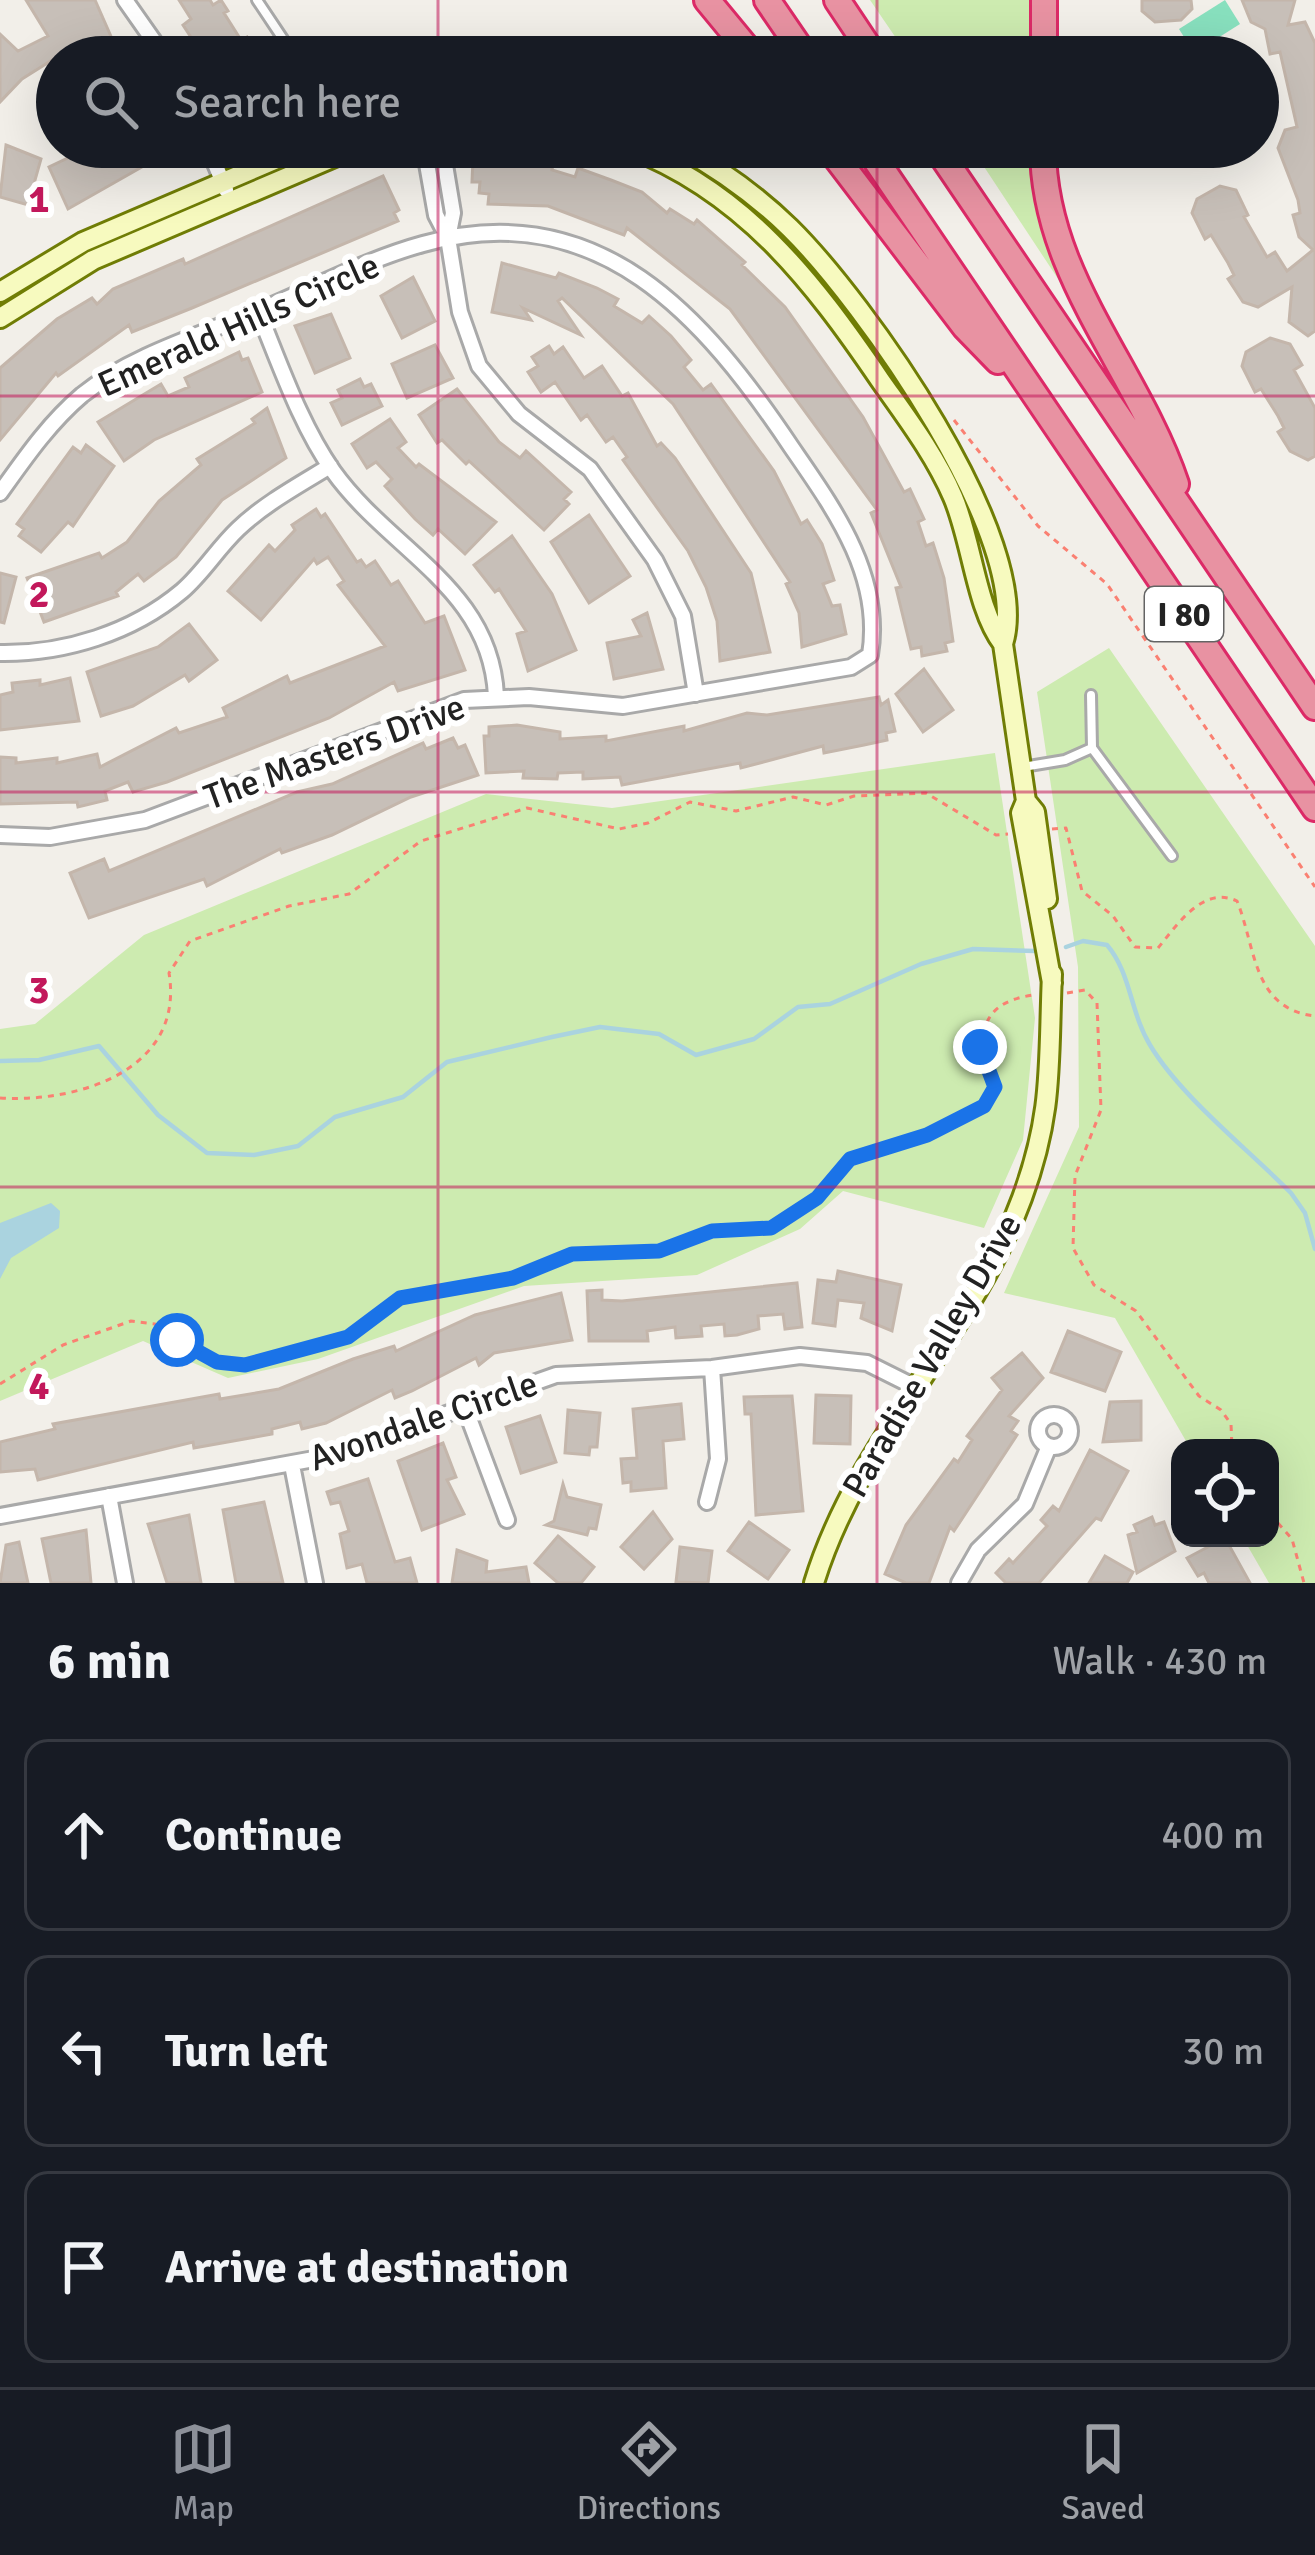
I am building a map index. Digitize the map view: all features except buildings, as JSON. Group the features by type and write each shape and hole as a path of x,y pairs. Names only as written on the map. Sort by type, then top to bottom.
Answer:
{"highway":[{"path":"707,0 737,36"},
{"path":"767,0 792,36"},
{"path":"836,0 861,36"},
{"path":"1044,0 1044,36"},
{"path":"844,168 965,327 1053,419"},
{"name":"I 80","path":"881,168 1315,808"},
{"name":"I 80","path":"950,168 1315,707"},
{"path":"1044,168 1061,254 1161,439 1186,515"}],"street":[{"path":"125,0 150,36"},
{"path":"217,168 226,191"},
{"path":"0,318 64,274 267,168"},
{"path":"0,292 83,242 295,168"},
{"path":"428,168 436,215 448,238 460,312 479,366 519,414 590,469 655,560 683,616 696,694"},
{"path":"446,168 453,213 448,238"},
{"name":"Paradise Valley Drive","path":"668,168 724,197 807,278 941,474 966,530 989,626 1003,644"},
{"name":"Paradise Valley Drive","path":"714,168 739,183 794,232 880,343 970,484 998,566 1010,622 1003,644 1026,801 1036,812 1052,990 1052,1081 1028,1183 989,1268 843,1508 814,1583"},
{"name":"The Masters Drive","path":"0,836 50,837 145,820 426,711 496,696 623,706 851,667 870,655 869,605 844,524 716,342 663,291 607,257 568,245 505,236 448,238"},
{"name":"Emerald Hills Circle","path":"0,493 38,441 85,393 132,365 392,254 448,238"},
{"path":"258,311 330,466 359,506 452,586 472,612 495,668 496,696"},
{"path":"0,652 42,652 87,640 148,614 180,592 259,512 330,466"},
{"name":"Avondale Circle","path":"0,1516 292,1465 556,1375 712,1368 800,1356 867,1363 915,1387"},
{"path":"707,1502 718,1459 712,1368"},
{"path":"464,1405 507,1520"},
{"path":"959,1583 978,1550 1025,1504 1049,1446"},
{"path":"292,1465 315,1583"},
{"path":"109,1496 125,1583"}],"lane":[{"path":"257,0 281,36"},
{"path":"1091,695 1092,748 1172,856"},
{"path":"1021,767 1065,760 1092,748"}],"path":[{"path":"954,421 1038,526 1107,584 1315,887"},
{"path":"0,1098 59,1097 132,1068 168,1020 173,997 169,973 190,941 289,906 349,894 421,842 455,827 495,822 527,808 619,829 648,823 690,802 736,812 793,797 826,805 854,796 926,793 996,835 1011,834"},
{"path":"1045,830 1066,828 1082,891 1113,916 1135,947 1158,948 1190,911 1211,898 1237,901 1248,949 1276,1002 1293,1014 1315,1016"},
{"path":"0,1384 63,1345 131,1321 154,1324 210,1359 245,1365 348,1337 400,1298 513,1278 572,1254 659,1251 712,1231 771,1228 817,1198 850,1159 919,1139 988,1102 995,1087 980,1053 983,1031 1006,1003 1052,990 1085,990 1097,1004 1101,1110 1075,1176 1073,1248 1094,1285 1136,1311 1199,1396 1221,1410 1231,1424 1232,1439"},
{"path":"1279,1525 1292,1540 1304,1583"}],"green space":[{"path":"870,0 1035,0 1035,36 895,36"},
{"path":"1225,0 1240,24 1221,36 1183,36 1179,29"},
{"path":"985,168 1042,168 1070,297"},
{"path":"1109,648 1315,946 1315,1583 1269,1583 1248,1547 1279,1547 1279,1439 1185,1439 1115,1318 1004,1293 1079,1127 1078,967 1037,692"},
{"path":"995,753 1035,1018 1023,1140 984,1228 843,1191 800,1229 697,1275 524,1286 318,1359 228,1378 143,1341 0,1401 0,1029 35,1024 144,935 486,794 612,808"}],"water":[{"path":"51,1203 60,1211 59,1228 11,1258 0,1279 0,1223"}],"waterway":[{"path":"1066,947 1083,941 1107,945 1121,968 1150,1045 1197,1103 1291,1193 1305,1213 1315,1249"},
{"path":"0,1061 39,1060 99,1046 158,1115 207,1153 254,1155 298,1146 335,1117 403,1097 447,1062 600,1027 659,1034 696,1055 754,1039 798,1007 830,1004 921,964 973,949 1035,951"}],"route":[{"path":"177,1340 217,1362 245,1365 356,1334 400,1298 482,1279 513,1278 572,1254 659,1251 712,1231 771,1228 817,1198 850,1159 919,1139 992,1099 995,1087 980,1047"}]}
